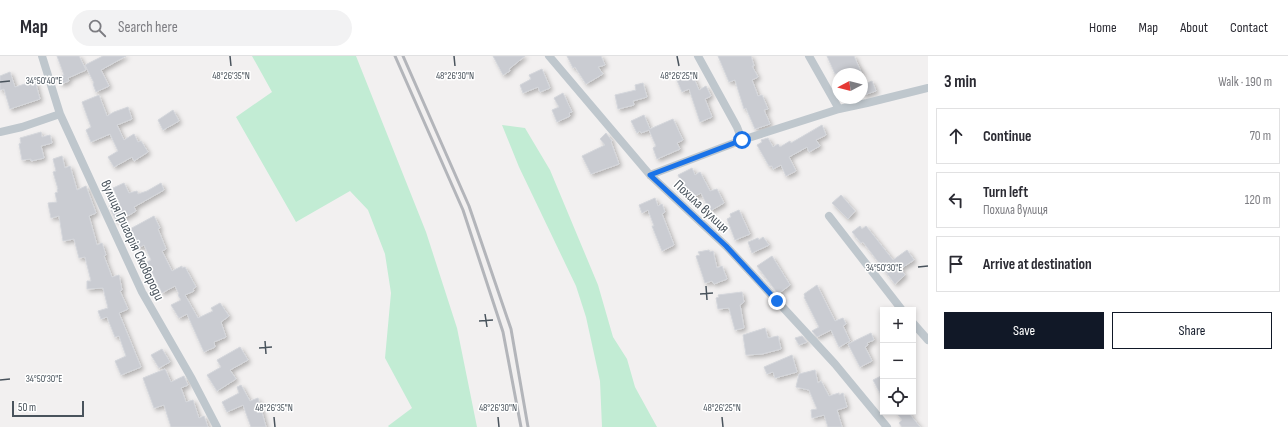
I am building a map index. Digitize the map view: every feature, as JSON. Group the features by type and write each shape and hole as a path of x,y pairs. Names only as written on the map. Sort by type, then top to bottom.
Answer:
{"street":[{"name":"вулиця Григорія Сковороди","path":"42,56 60,114 142,292 192,379 217,427"},
{"name":"Похила вулиця","path":"549,56 650,175 726,246 835,364 887,427"},
{"path":"698,56 738,127 742,140"},
{"path":"810,56 839,109"},
{"path":"650,175 742,140 839,109 928,88"},
{"path":"0,132 22,127 60,114"},
{"path":"829,216 900,307"},
{"path":"916,326 928,340"}],"green space":[{"path":"252,56 356,56 426,232 457,328 477,427 388,426 412,408 385,358 391,293 385,254 368,210 350,191 296,222 236,117 272,92"},
{"path":"502,125 525,128 550,170 598,285 613,337 627,359 635,387 657,427 602,427 600,381 586,317 576,286 519,167"}],"building":[{"path":"57,56 79,56 86,70 68,78 69,81 61,84 58,77 64,75"},
{"path":"103,56 126,56 101,70 109,86 96,92 94,83 85,65"},
{"path":"493,56 525,56 509,69 510,71 503,75"},
{"path":"567,56 601,56 605,65 598,67 603,74 586,84 575,67 573,68"},
{"path":"718,56 751,56 754,66 752,66 758,77 752,80 758,96 762,95 768,109 764,110 770,124 755,129 746,108 744,109 735,80 729,82"},
{"path":"827,56 854,56 859,68 832,68"},
{"path":"542,69 550,88 540,92 538,87 523,93 520,85 531,79 529,75"},
{"path":"10,72 15,87 35,81 40,99 10,109 4,89 0,90 0,76"},
{"path":"688,73 690,78 693,76 699,90 706,86 711,96 705,99 712,117 700,122 689,89 682,92 676,78"},
{"path":"872,81 876,91 868,94 868,83"},
{"path":"643,83 647,97 633,101 634,105 618,109 615,95 636,90 635,85"},
{"path":"563,93 572,112 569,113 570,116 557,122 552,110 559,107 554,98"},
{"path":"99,95 107,116 128,107 132,119 117,125 124,140 134,134 138,142 141,141 148,152 134,161 132,157 114,167 108,157 118,151 110,134 91,142 86,130 91,127 82,102"},
{"path":"173,110 179,121 163,130 158,120"},
{"path":"644,115 650,129 673,119 683,140 677,143 680,149 657,159 653,148 656,146 649,130 641,133 640,131 637,133 631,121"},
{"path":"822,125 826,135 816,140 820,146 809,152 807,147 789,157 796,171 786,176 781,165 773,169 772,166 769,166 757,145 762,142 761,140 768,138 773,147 778,144 780,147 790,141 791,143"},
{"path":"41,132 42,137 50,135 52,143 41,146 44,158 31,161 31,159 22,160 19,144 21,143 20,138"},
{"path":"606,133 612,141 611,142 619,164 591,174 582,156 605,145 600,139"},
{"path":"62,156 65,168 70,166 77,190 86,186 96,213 89,216 97,245 102,243 106,255 104,256 112,277 119,275 122,290 120,291 128,309 119,313 141,367 121,375 115,361 126,356 119,336 115,337 107,317 101,319 98,311 108,308 103,288 87,289 87,281 91,281 85,257 79,258 74,239 63,241 59,216 51,218 48,203 57,202 55,193 58,192 53,172 56,171 53,159"},
{"path":"692,168 695,175 700,172 710,191 717,189 724,203 710,211 701,193 690,199 678,175"},
{"path":"124,183 129,193 137,191 138,194 161,183 164,190 134,207 136,211 117,222 109,206 119,202 113,188"},
{"path":"841,195 855,211 848,219 832,203"},
{"path":"655,198 658,206 662,204 665,212 662,214 674,245 662,251 652,226 654,226 648,210 642,213 639,205"},
{"path":"739,210 750,234 735,240 727,219 731,217 730,214"},
{"path":"154,216 160,228 158,229 166,249 162,251 172,271 182,266 182,268 185,267 196,287 193,289 194,291 185,295 198,318 213,311 211,308 220,303 229,316 221,322 226,337 214,342 215,347 204,352 187,314 179,318 171,305 181,300 175,286 162,293 147,262 151,260 144,245 138,248 130,229"},
{"path":"860,226 862,229 866,226 893,260 907,250 914,260 900,269 905,275 895,284 863,242 861,243 852,232"},
{"path":"763,237 769,245 752,253 748,242 758,238 759,240"},
{"path":"709,250 710,252 713,251 717,268 722,266 727,279 714,284 712,281 705,283 696,256 700,255 698,252"},
{"path":"772,256 790,285 778,294 757,266"},
{"path":"817,285 835,321 843,318 846,324 843,326 850,341 839,347 831,330 817,337 812,331 819,327 804,297 804,294"},
{"path":"742,292 744,302 740,305 744,328 735,330 729,308 718,309 716,298 719,297 718,295"},
{"path":"765,328 768,338 778,336 781,349 762,354 746,355 743,335"},
{"path":"871,333 874,340 867,343 868,345 865,347 872,361 860,367 848,344"},
{"path":"802,336 807,342 799,345 795,338"},
{"path":"240,347 248,360 230,370 236,379 217,391 207,375 221,367 217,360"},
{"path":"162,349 170,362 159,368 151,355"},
{"path":"792,355 797,372 775,378 773,372 767,374 764,367"},
{"path":"165,369 171,382 184,376 188,385 181,388 186,402 193,400 199,418 204,416 208,427 171,427 164,405 154,408 143,378"},
{"path":"815,370 818,383 821,381 829,396 843,393 847,407 837,410 842,427 828,427 824,415 812,418 811,410 817,409 809,390 796,387 799,374"},
{"path":"880,376 880,393 873,380"},
{"path":"241,385 250,401 258,398 266,427 251,427 243,405 227,412 222,402 239,393 237,387"},
{"path":"898,415 910,415 920,427 902,427 899,423 902,420"}],"railway":[{"path":"395,56 463,210 503,332 521,427"},
{"path":"403,56 469,206 511,329 528,427"}],"route":[{"path":"742,140 650,175 726,246 777,301"}]}
